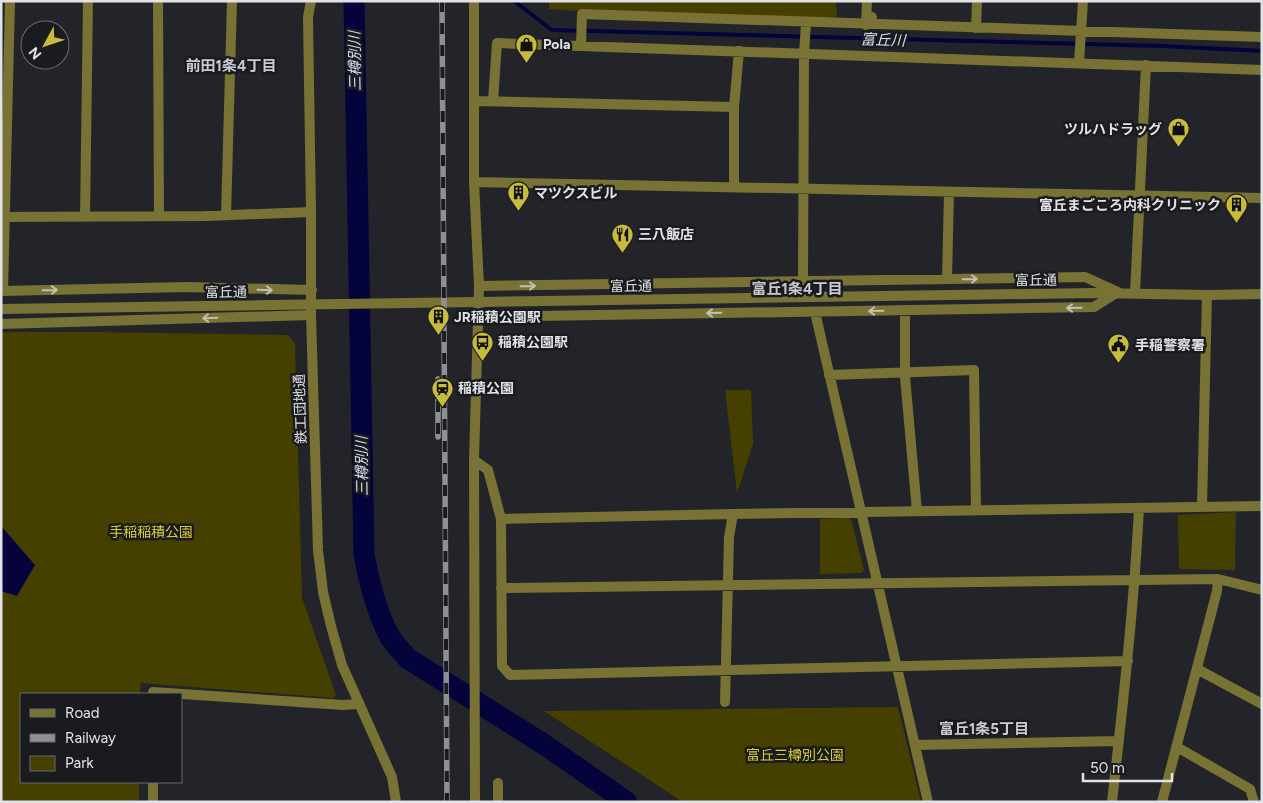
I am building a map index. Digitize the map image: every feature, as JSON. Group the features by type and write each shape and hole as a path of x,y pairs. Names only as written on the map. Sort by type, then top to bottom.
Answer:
{"street":[{"path":"10,1 2,291 187,287 312,290"},
{"path":"85,217 88,1"},
{"path":"158,1 159,216"},
{"path":"226,215 232,1"},
{"name":"鉄工団地通","path":"311,1 308,17 311,315 318,550 323,592 342,665 392,777 396,802"},
{"path":"474,1 474,182 479,286 474,460 475,802"},
{"path":"867,1 869,21"},
{"path":"976,28 977,1"},
{"path":"1080,59 1083,1"},
{"path":"581,44 582,14 806,26 869,21 1081,35 1262,37"},
{"path":"803,281 802,189 806,26"},
{"path":"493,101 497,43 1080,59 1146,66 1262,70"},
{"path":"734,187 734,107 739,51"},
{"path":"1135,293 1138,196 1146,66"},
{"path":"474,101 734,107"},
{"path":"474,182 1262,198"},
{"path":"947,279 949,192"},
{"path":"4,217 226,215 311,212"},
{"path":"479,286 1085,277 1118,292"},
{"name":"富丘通","path":"1,309 1094,292 1207,295 1262,294"},
{"path":"478,316 1094,307 1118,292"},
{"path":"1202,506 1207,295"},
{"path":"905,310 905,373 918,511"},
{"path":"815,312 928,802"},
{"path":"1,324 311,315"},
{"path":"829,376 974,370 976,510"},
{"path":"474,460 488,470 501,520 502,666 510,675 1128,661"},
{"path":"501,520 733,514 1262,506"},
{"path":"1112,802 1136,580 1139,508"},
{"path":"725,702 729,537 733,514"},
{"path":"501,588 1218,579 1262,590"},
{"path":"1162,802 1217,591 1218,579"},
{"path":"1197,669 1262,704"},
{"path":"153,693 168,693"},
{"path":"182,694 342,705 359,704"},
{"path":"915,745 1119,741"},
{"path":"1177,747 1250,789 1254,802"},
{"path":"153,783 153,802"},
{"path":"498,783 498,802"}],"green space":[{"path":"549,1 836,1 837,17 704,19 549,9"},
{"name":"手稲稲積公園","path":"1,332 288,335 295,344 302,598 336,695 333,698 141,683 140,693 20,693 20,783 139,783 139,802 1,802"},
{"path":"725,390 751,390 753,444 737,493"},
{"path":"1236,512 1235,570 1179,569 1178,515"},
{"path":"849,518 852,522 864,570 861,573 820,574 820,519"},
{"name":"富丘三樽別公園","path":"898,707 921,802 683,802 544,711"}],"shaded area":[{"path":"1,526 35,565 17,596 1,591"}],"waterway":[{"name":"三樽別川","path":"354,1 364,554 377,607 390,637 407,658 545,745 627,802"},
{"name":"富丘川","path":"514,1 552,30 1163,46 1262,51"}],"railway":[{"path":"442,1 447,802"},
{"path":"438,379 438,437"}],"place":[{"name":"Pola","path":"527,63"},
{"name":"ツルハドラッグ","path":"1178,148"},
{"name":"マツクスビル","path":"518,212"},
{"name":"富丘まごころ内科クリニック","path":"1237,224"},
{"name":"三八飯店","path":"622,253"},
{"name":"JR稲積公園駅","path":"438,336"},
{"name":"稲積公園駅","path":"482,361"},
{"name":"手稲警察署","path":"1119,364"},
{"name":"稲積公園","path":"442,407"}],"district":[{"name":"前田1条4丁目","path":"231,66"},
{"name":"富丘1条4丁目","path":"797,289"},
{"name":"富丘1条5丁目","path":"984,729"}]}
